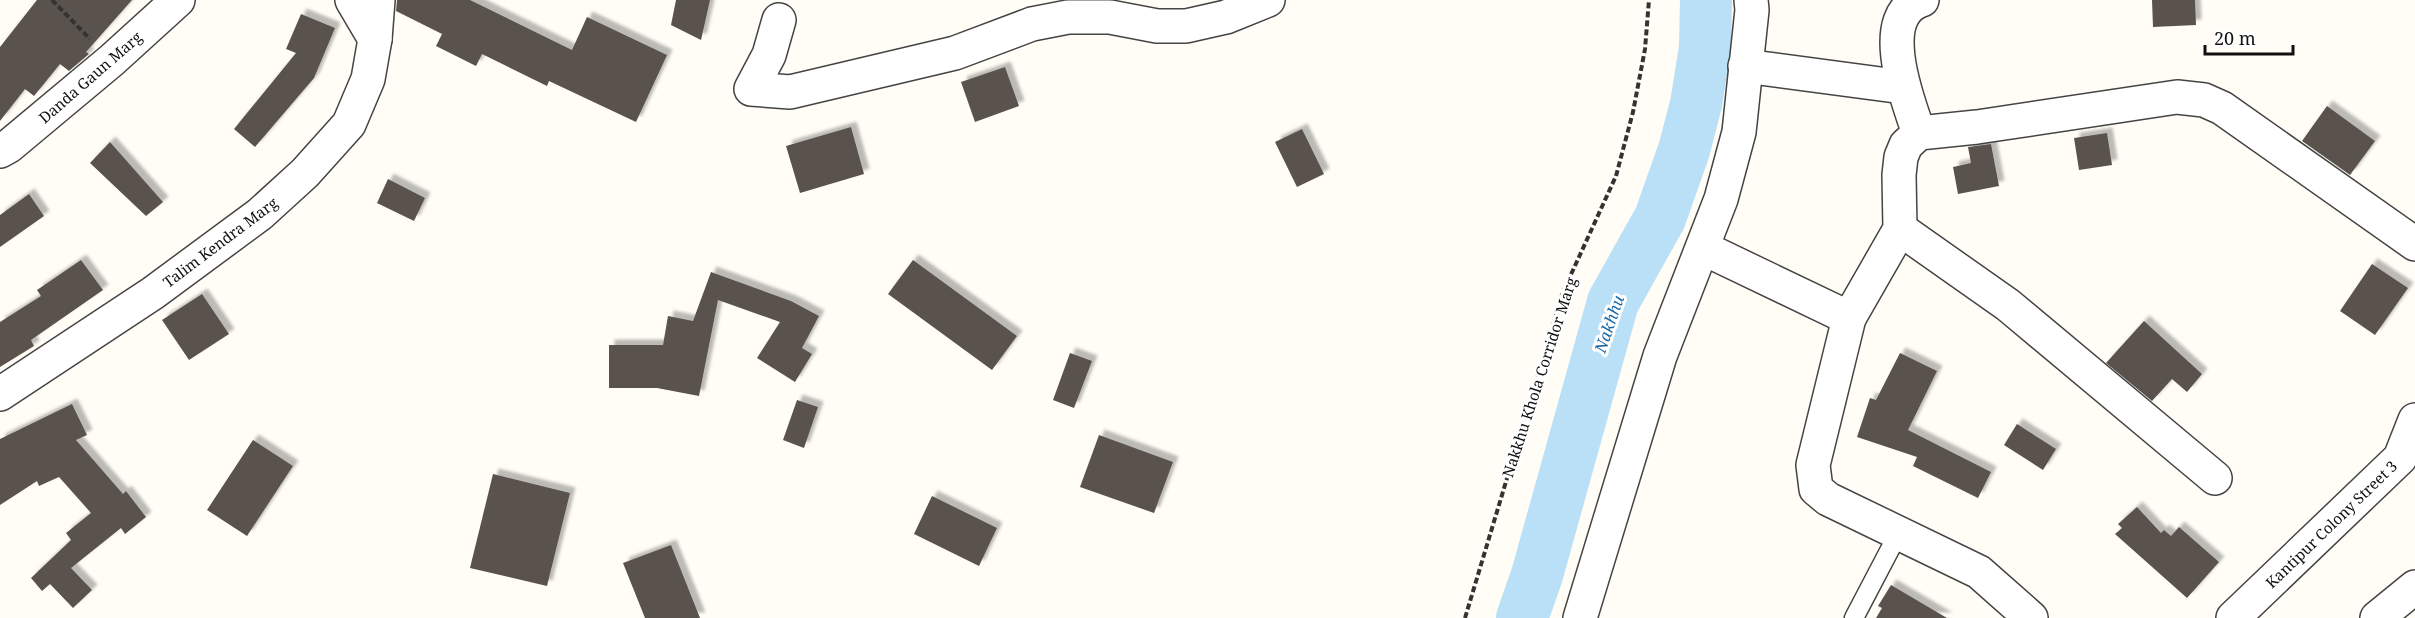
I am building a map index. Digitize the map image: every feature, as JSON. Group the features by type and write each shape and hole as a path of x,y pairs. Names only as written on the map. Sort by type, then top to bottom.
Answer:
{"street":[{"name":"Danda Gaun Marg","path":"0,151 112,60 178,0"},
{"path":"352,0 375,39"},
{"name":"Talim Kendra Marg","path":"0,394 171,280 260,214 305,173 349,124 368,79 375,39 378,0"},
{"path":"779,18 770,55 751,89 790,92 955,53 1032,24 1068,17 1110,17 1156,26 1186,26 1226,17 1268,0"},
{"path":"1580,618 1660,356 1721,199 1739,132 1751,0"},
{"path":"1919,133 1903,87 1898,55 1898,32 1902,15 1915,2 1922,0"},
{"path":"1745,66 1903,87"},
{"path":"2031,618 1979,572 1828,499 1816,489 1813,465 1849,318 1900,230 1899,175 1901,157 1906,145 1919,133 1977,127 2177,97 2204,100 2222,108 2415,244"},
{"path":"1900,230 2008,305 2215,478"},
{"path":"1703,248 1849,318"},
{"name":"Kantipur Colony Street 3","path":"2233,618 2400,459 2415,420"},
{"path":"2377,618 2415,586"}],"lane":[{"path":"1854,618 1898,534"}],"path":[{"path":"51,0 112,60"},
{"name":"Nakkhu Khola Corridor Marg","path":"1465,618 1563,292 1616,176 1633,112 1646,49 1649,0"}],"building":[{"path":"37,0 132,0 86,52 89,54 69,71 60,64 34,96 25,89 0,121 0,47"},
{"path":"397,0 470,0 572,50 587,17 667,55 636,122 549,81 547,86 482,54 476,66 436,46 442,34 396,11"},
{"path":"676,0 710,0 701,40 671,25"},
{"path":"2152,0 2195,0 2196,25 2153,27"},
{"path":"301,14 335,28 314,78 255,147 234,129 296,53 286,49"},
{"path":"1005,67 1019,106 975,122 961,82"},
{"path":"2327,106 2375,141 2350,175 2302,141"},
{"path":"851,127 864,174 800,193 786,146"},
{"path":"1302,129 1324,174 1297,187 1275,142"},
{"path":"2107,133 2112,165 2079,170 2074,138"},
{"path":"110,142 163,202 146,216 90,163"},
{"path":"1991,144 1999,186 1958,194 1953,167 1971,163 1968,147"},
{"path":"388,179 425,198 414,221 377,203"},
{"path":"29,194 44,216 0,247 0,215"},
{"path":"81,260 103,290 31,340 34,346 0,367 0,322 41,296 37,290"},
{"path":"913,260 1017,336 992,370 888,294"},
{"path":"2372,264 2408,288 2375,335 2340,311"},
{"path":"711,272 791,301 819,316 802,348 812,354 795,382 757,358 780,322 718,300 699,396 657,388 609,388 609,345 663,345 668,316 693,321"},
{"path":"202,294 229,334 189,360 162,320"},
{"path":"2144,321 2202,374 2187,392 2172,379 2152,401 2106,363"},
{"path":"1070,353 1092,361 1074,408 1053,400"},
{"path":"1900,353 1937,371 1908,430 1991,472 1978,498 1913,466 1917,457 1857,437 1870,398 1876,400"},
{"path":"797,400 818,407 804,448 783,440"},
{"path":"72,404 87,435 76,440 123,494 126,491 146,517 125,534 121,528 71,568 92,590 73,608 50,584 42,591 31,578 71,540 66,533 91,513 59,477 39,486 37,481 0,505 0,439"},
{"path":"2017,424 2056,449 2043,470 2004,445"},
{"path":"1099,435 1173,462 1154,513 1080,487"},
{"path":"253,440 293,466 247,536 207,510"},
{"path":"493,474 570,493 547,586 470,568"},
{"path":"932,496 997,528 979,566 914,534"},
{"path":"2137,507 2161,533 2164,530 2171,536 2179,527 2219,562 2187,598 2115,534 2122,528 2118,524"},
{"path":"671,545 700,618 645,618 623,563"},
{"path":"1891,585 1947,618 1876,618 1882,608 1878,606"}],"waterway":[{"name":"Nakhhu","path":"1522,618 1537,575 1613,302 1660,218 1684,150 1696,104 1705,48 1706,0"}]}
